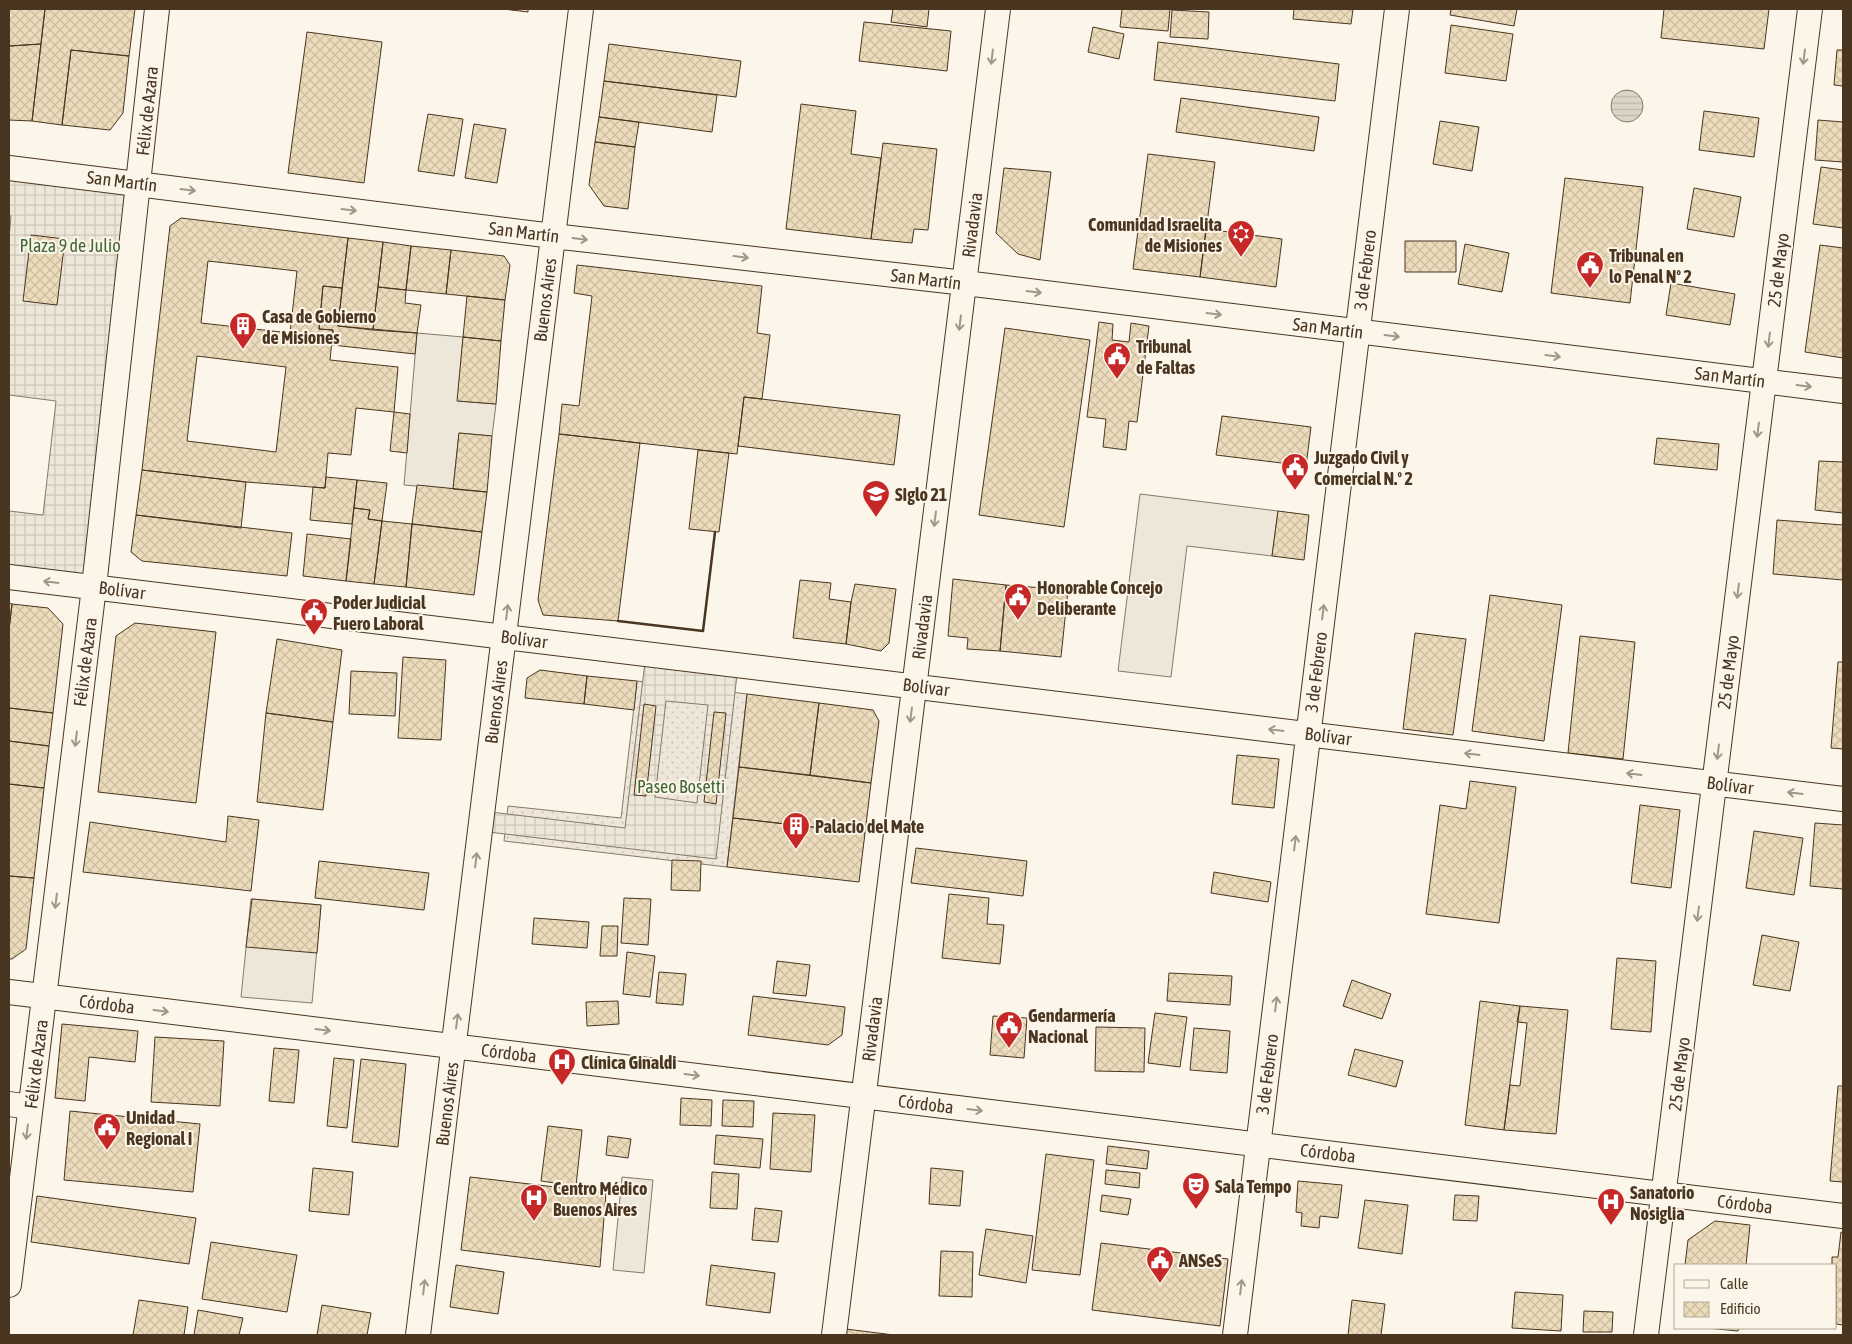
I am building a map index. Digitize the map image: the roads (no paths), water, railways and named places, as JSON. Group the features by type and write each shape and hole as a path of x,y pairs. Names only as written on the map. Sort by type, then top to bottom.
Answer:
{"street":[{"name":"Félix de Azara","path":"9,1285 20,1106 44,996 94,587 140,184 157,9"},
{"name":"Buenos Aires","path":"418,1335 581,9"},
{"name":"Rivadavia","path":"834,1335 998,9"},
{"name":"3 de Febrero","path":"1235,1335 1397,9"},
{"name":"25 de Mayo","path":"1646,1335 1810,9"},
{"name":"San Martín","path":"9,168 553,236 965,283 1843,391"},
{"name":"Bolívar","path":"9,576 1843,799"},
{"name":"Córdoba","path":"9,992 1843,1216"}],"place":[{"name":"Comunidad Israelita de Misiones","path":"1241,258"},
{"name":"Tribunal en lo Penal Nº 2","path":"1590,289"},
{"name":"Casa de Gobierno de Misiones","path":"243,350"},
{"name":"Tribunal de Faltas","path":"1117,380"},
{"name":"Juzgado Civil y Comercial N.º 2","path":"1295,491"},
{"name":"SIglo 21","path":"876,518"},
{"name":"Honorable Concejo Deliberante","path":"1018,621"},
{"name":"Poder Judicial Fuero Laboral","path":"314,636"},
{"name":"Palacio del Mate","path":"796,850"},
{"name":"Gendarmería Nacional","path":"1009,1049"},
{"name":"Clínica Ginaldi","path":"562,1086"},
{"name":"Unidad Regional I","path":"107,1151"},
{"name":"Sala Tempo","path":"1196,1210"},
{"name":"Centro Médico Buenos Aires","path":"534,1222"},
{"name":"Sanatorio Nosiglia","path":"1611,1226"},
{"name":"ANSeS","path":"1160,1284"}],"park label":[{"name":"Plaza 9 de Julio","path":"70,245"},
{"name":"Paseo Bosetti","path":"681,786"}]}
